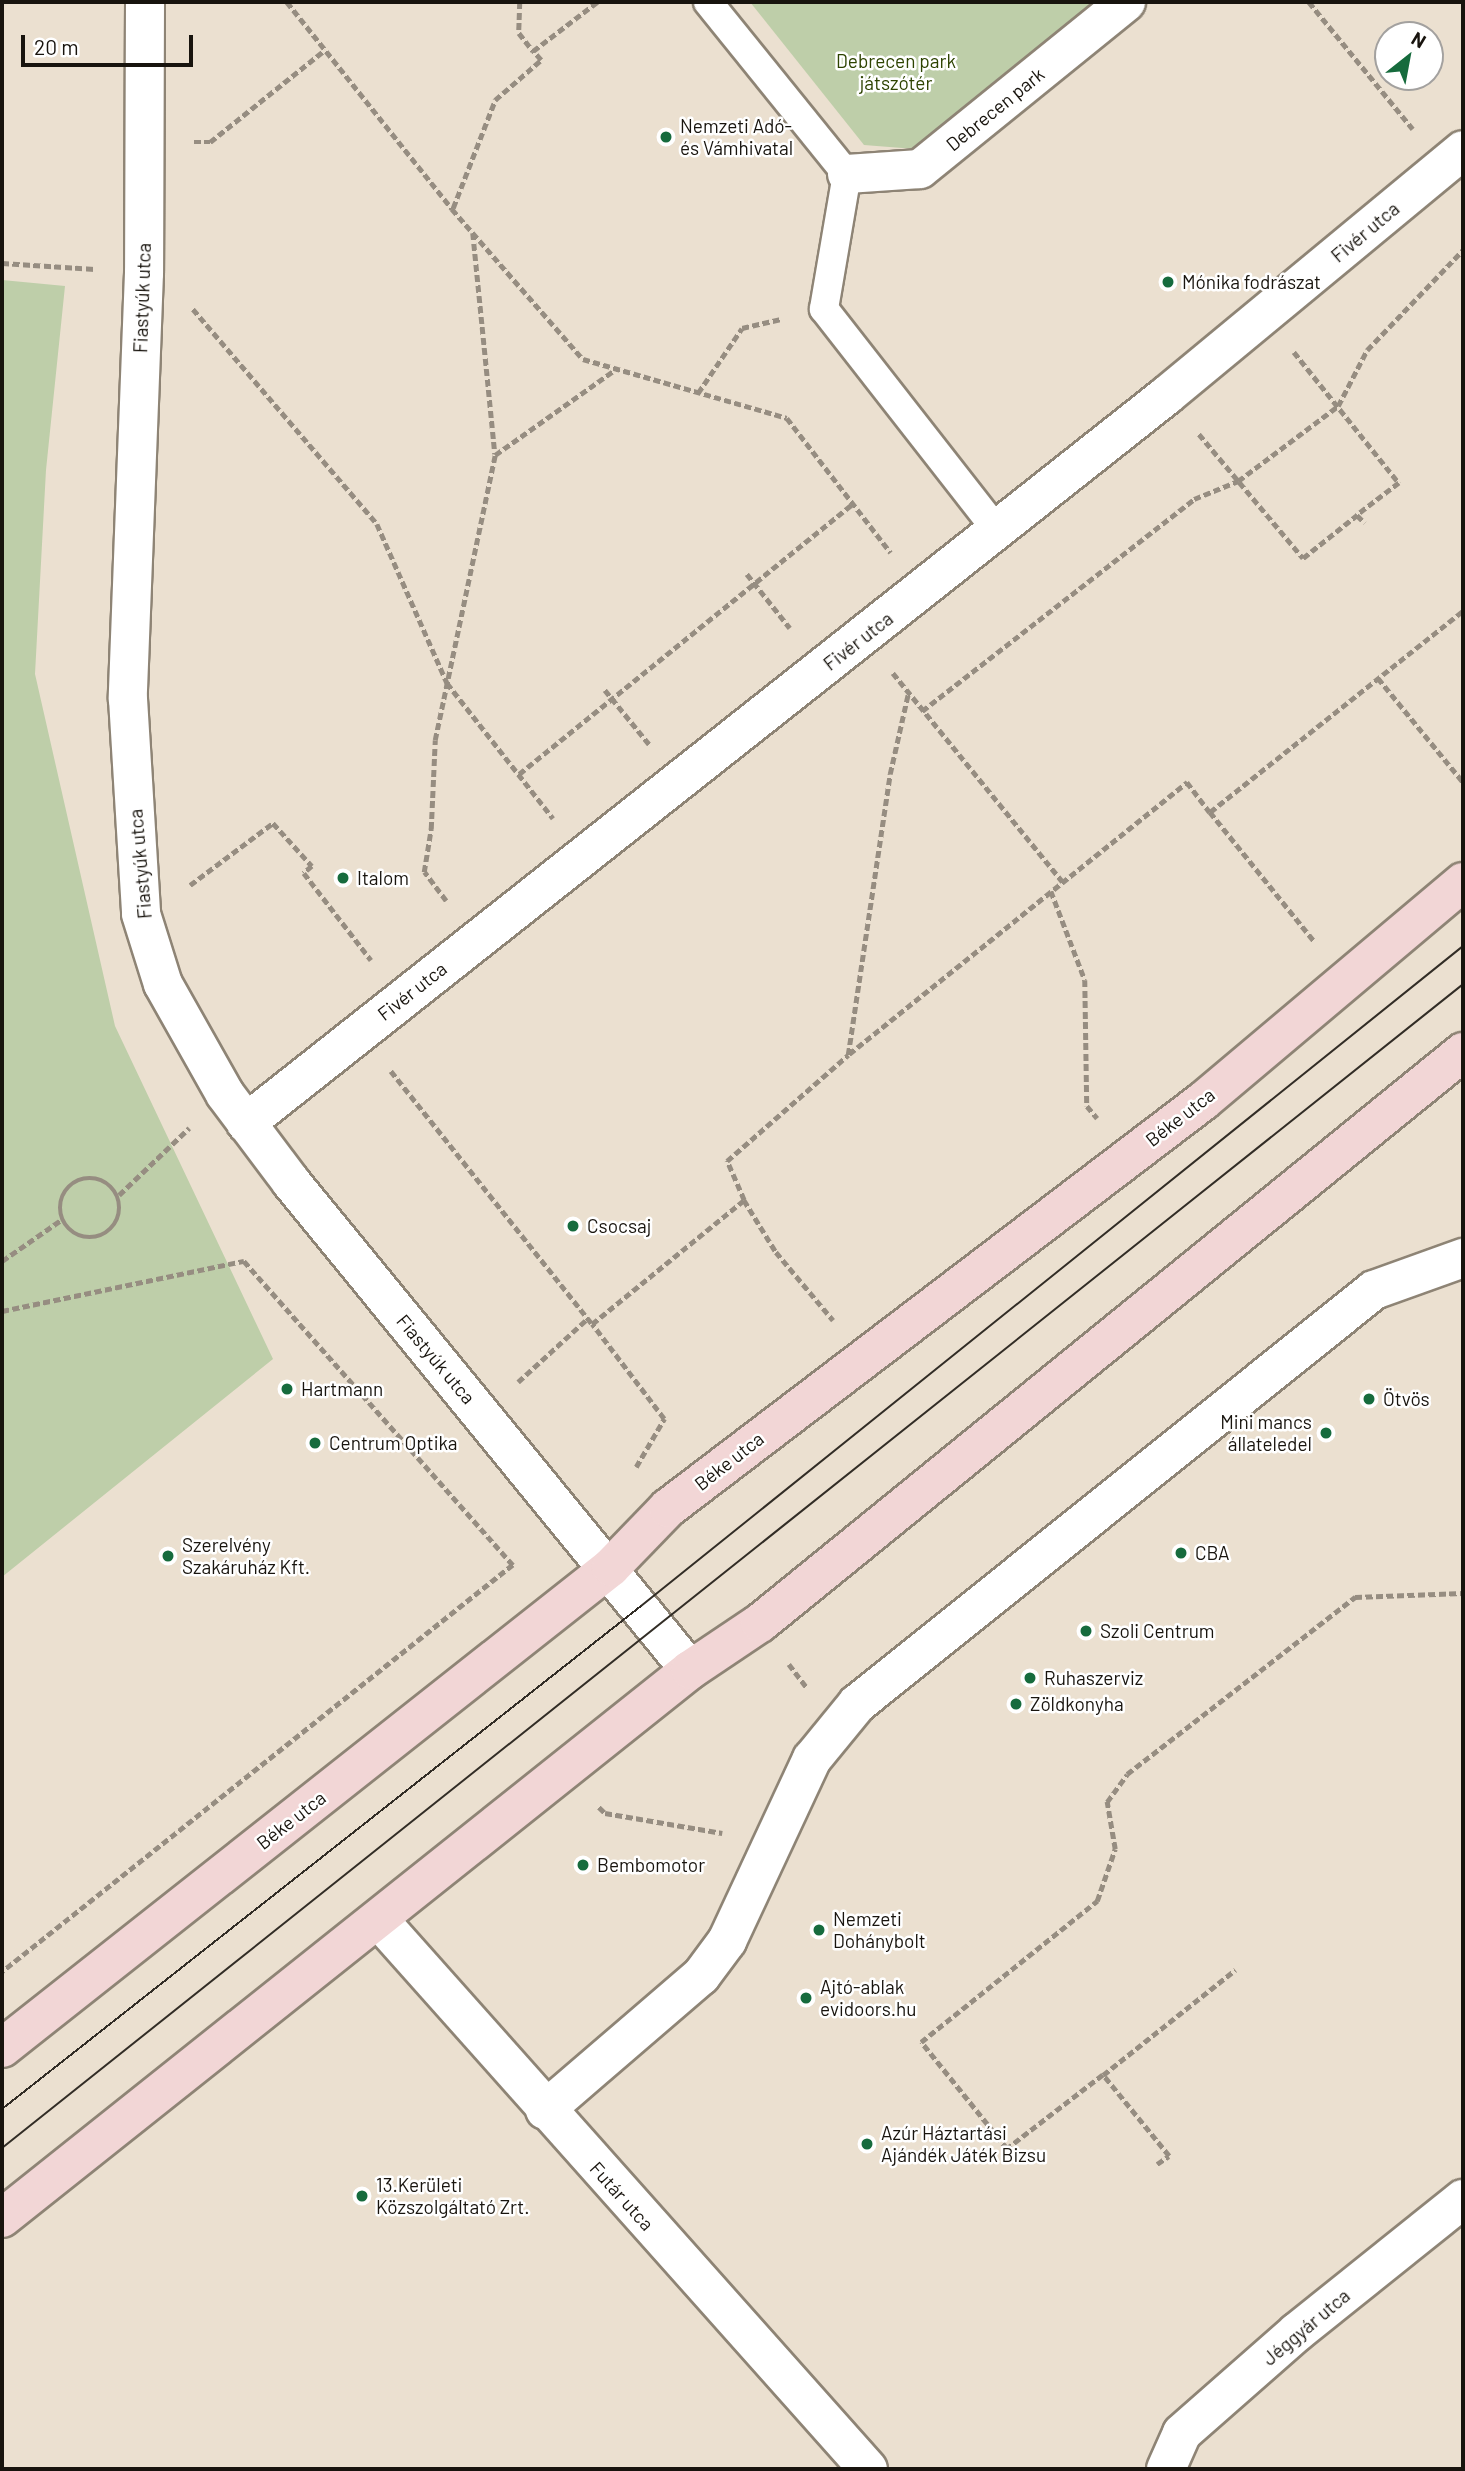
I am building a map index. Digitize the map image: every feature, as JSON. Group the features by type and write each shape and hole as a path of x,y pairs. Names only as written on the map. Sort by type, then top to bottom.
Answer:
{"main road":[{"name":"Béke utca","path":"2,2048 611,1567 668,1508 1130,1156 1463,883"},
{"path":"2,2218 690,1670 760,1623 1463,1052"}],"street":[{"name":"Fiastyúk utca","path":"145,2 144,273 128,699 141,914 163,984 236,1108 366,1278 611,1567 690,1670"},
{"name":"Debrecen park","path":"847,174 920,169 1126,2"},
{"name":"Fivér utca","path":"236,1108 360,1032 477,941 1167,395 1453,158"},
{"path":"545,2110 701,1976 727,1941 812,1759 858,1704 1374,1290 1463,1258"},
{"name":"Futár utca","path":"379,1920 545,2110 868,2469"},
{"name":"Jéggyár utca","path":"1166,2469 1182,2433 1297,2332 1463,2199"}],"lane":[{"path":"708,2 847,174 824,309 996,529"}],"path":[{"path":"287,2 452,209 583,359 787,418 920,591"},
{"path":"452,209 495,100 541,60 519,33 520,2"},
{"path":"533,51 597,2"},
{"path":"1309,2 1453,158"},
{"path":"145,141 210,142 325,50"},
{"path":"473,233 495,455 435,740 431,829 424,872 477,941"},
{"path":"922,711 1194,499 1238,481 1338,406 1367,350 1463,250"},
{"path":"2,263 144,273 199,314 377,524 447,683 583,856"},
{"path":"698,393 741,328 824,309"},
{"path":"1167,395 1303,558 1399,483 1265,316"},
{"path":"495,455 616,369"},
{"path":"519,774 853,504"},
{"path":"1357,515 1364,523"},
{"path":"747,574 823,668"},
{"path":"1210,812 1463,611"},
{"path":"1441,618 1446,624"},
{"path":"865,635 908,694 1063,882"},
{"path":"1378,678 1463,782"},
{"path":"605,690 680,781"},
{"path":"848,1055 890,774 908,694"},
{"path":"864,1357 776,1252 744,1200 727,1161 848,1055 1187,782 1346,981"},
{"path":"141,914 199,880 273,823 312,866 304,873 402,999"},
{"path":"1051,891 1085,979 1087,1105 1130,1156"},
{"path":"360,1032 664,1419 635,1467"},
{"path":"119,1195 236,1108"},
{"path":"101,1178 119,1195 120,1219 103,1236 79,1237 61,1220 60,1196 77,1179 101,1178"},
{"path":"592,1324 744,1200"},
{"path":"2,1261 61,1220"},
{"path":"2,1311 244,1261 513,1565 2,1972"},
{"path":"482,1414 587,1319"},
{"path":"1236,1970 1007,2149 921,2042 1097,1901 1115,1849 1107,1802 1127,1774 1355,1597 1463,1593"},
{"path":"760,1623 837,1729"},
{"path":"564,1771 605,1813 735,1835 769,1850"},
{"path":"1103,2075 1169,2156 1157,2164"}],"green space":[{"name":"Debrecen park játszótér","path":"750,2 1095,2 915,149 864,145"},
{"path":"2,280 65,286 46,470 35,674 115,1026 273,1359 2,1577"}],"tram line":[{"path":"2,2109 641,1606 1463,946"},
{"path":"2,2148 1463,984"}],"place":[{"name":"Nemzeti Adó- és Vámhivatal","path":"666,137"},
{"name":"Mónika fodrászat","path":"1168,282"},
{"name":"Italom","path":"343,878"},
{"name":"Csocsaj","path":"573,1226"},
{"name":"Hartmann","path":"287,1389"},
{"name":"Ötvös","path":"1369,1399"},
{"name":"Mini mancs állateledel","path":"1326,1433"},
{"name":"Centrum Optika","path":"315,1443"},
{"name":"CBA","path":"1181,1553"},
{"name":"Szerelvény Szakáruház Kft.","path":"168,1556"},
{"name":"Szoli Centrum","path":"1086,1631"},
{"name":"Ruhaszerviz","path":"1030,1678"},
{"name":"Zöldkonyha","path":"1016,1704"},
{"name":"Bembomotor","path":"583,1865"},
{"name":"Nemzeti Dohánybolt","path":"819,1930"},
{"name":"Ajtó-ablak evidoors.hu","path":"806,1998"},
{"name":"Azúr Háztartási Ajándék Játék Bizsu","path":"867,2144"},
{"name":"13.Kerületi Közszolgáltató Zrt.","path":"362,2196"}]}
